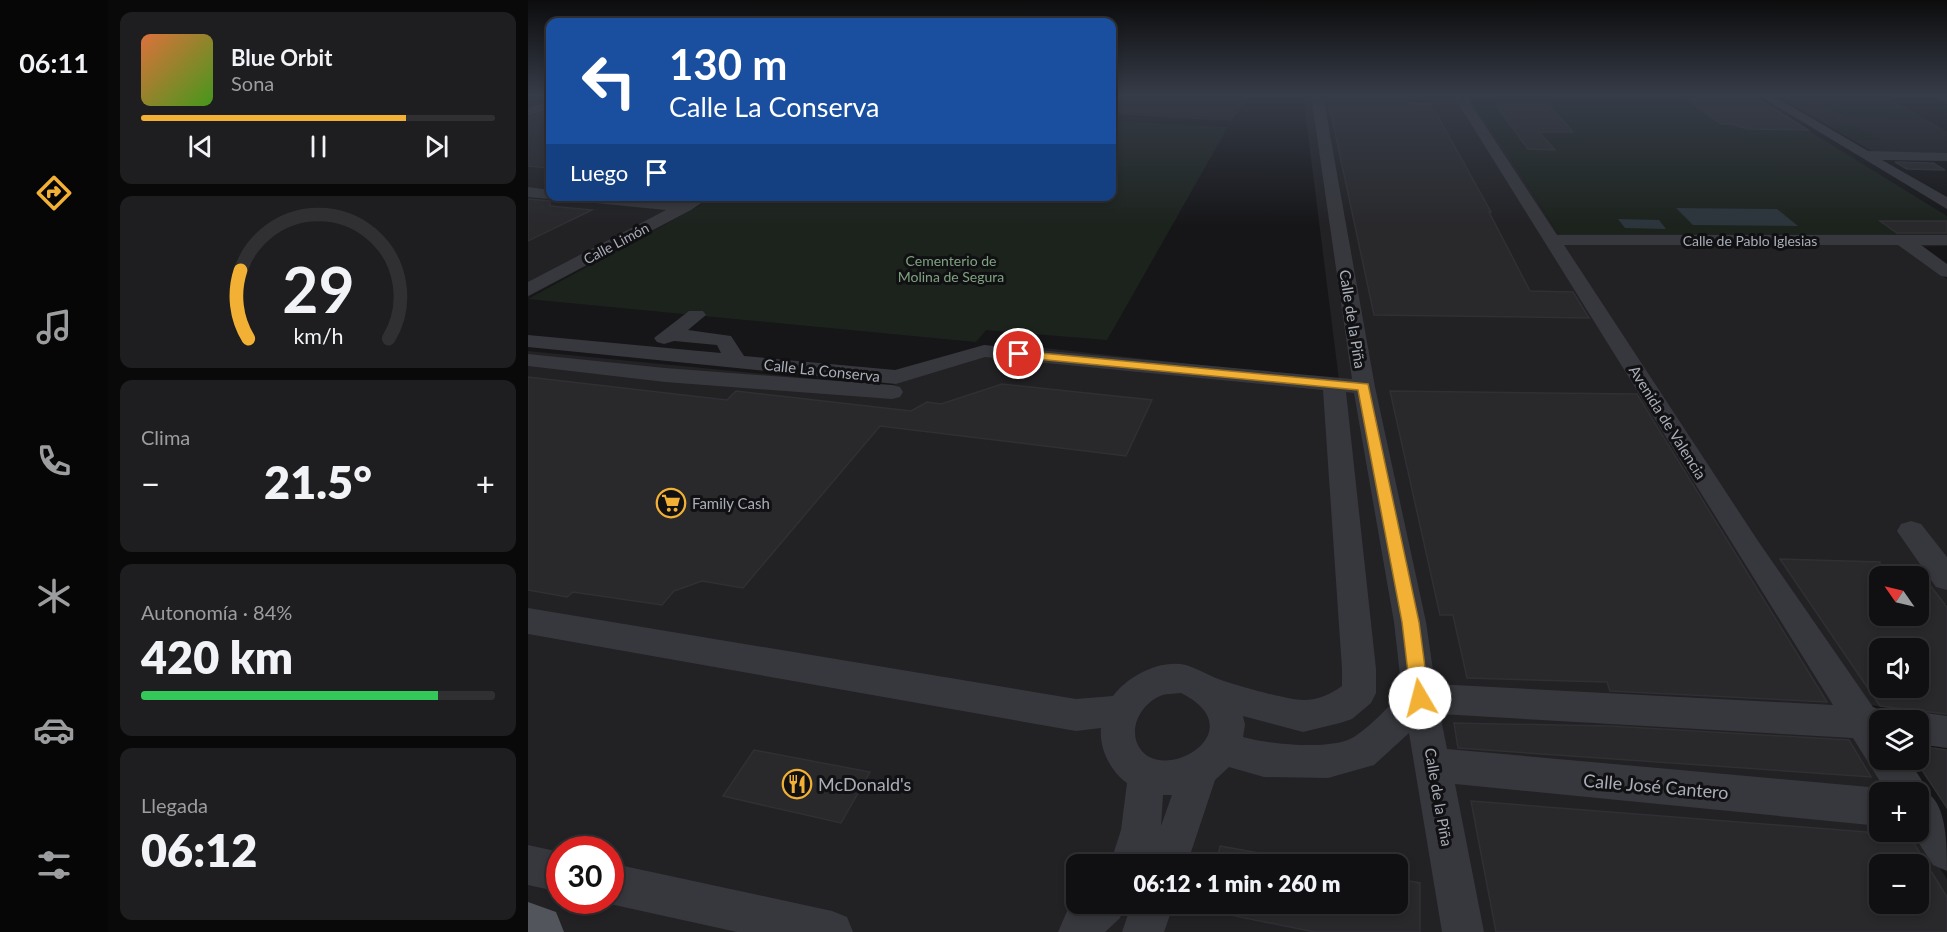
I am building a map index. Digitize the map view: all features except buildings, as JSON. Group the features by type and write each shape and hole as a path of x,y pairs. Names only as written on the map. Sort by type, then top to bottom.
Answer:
{"main road":[{"path":"528,930 536,932"}],"street":[{"name":"Calle de la Piña","path":"1322,138 1349,386 1410,622 1420,698 1463,932"},
{"name":"Avenida de Valencia","path":"1487,138 1869,723"},
{"path":"1837,138 1947,204"},
{"path":"1865,155 1947,157"},
{"path":"528,192 546,194"},
{"path":"625,201 685,207"},
{"name":"Calle Limón","path":"528,290 695,201"},
{"name":"Calle de Pablo Iglesias","path":"1552,240 1947,240"},
{"path":"1902,240 1947,272"},
{"path":"644,352 696,315"},
{"path":"669,334 724,340 736,361"},
{"name":"Calle La Conserva","path":"528,341 896,377 984,351 1349,386"},
{"path":"528,360 665,375 886,394 914,388 1019,354"},
{"path":"1214,694 1303,716 1340,708 1359,693 1349,386"},
{"path":"1911,531 1945,574"},
{"path":"528,621 1076,716 1122,711"},
{"path":"1171,854 1211,759 1227,733 1227,719 1222,705 1214,694 1200,684 1184,679 1165,680 1148,686 1133,696 1122,711 1117,735 1119,747 1134,767 1146,774 1164,779 1182,777 1211,759 1328,761 1361,753 1385,734 1420,698 1869,731"},
{"path":"1929,730 1947,732"},
{"name":"Calle José Cantero","path":"1433,765 1869,806"},
{"path":"1133,854 1141,830 1146,774"},
{"path":"1929,824 1947,851"},
{"path":"528,866 546,869"},
{"path":"624,887 832,932"},
{"path":"1079,932 1083,924 1093,914"},
{"path":"1143,932 1149,914"}],"shaded area":[{"path":"528,138 546,138 546,201 708,201 528,297"},
{"path":"1308,138 1498,138 1558,234 1947,234 1947,246 1902,247 1947,279 1947,604 1929,603 1929,566 1869,566 1869,626 1880,626 1880,638 1869,638 1869,698 1929,698 1929,691 1947,693 1947,717 1929,714 1929,710 1902,710 1832,699 1869,757 1869,770 1877,770 1885,782 1869,782 1869,842 1923,842 1947,879 1947,932 528,932 528,351 889,386 1017,345 1339,380"},
{"path":"1850,138 1947,138 1947,154 1875,153"},
{"path":"1676,208 1777,209 1798,226 1693,225"},
{"path":"1618,219 1659,220 1666,229 1625,228"}],"green space":[{"name":"Cementerio de Molina de Segura","path":"1116,138 1221,138 1107,340 986,330 976,342 528,299 708,201 1116,201"},
{"path":"1498,138 1821,138 1947,216 1947,234 1558,234"},
{"path":"1853,138 1877,138 1882,141 1857,141"}],"place":[{"name":"Family Cash","path":"671,503"},
{"name":"McDonald's","path":"797,784"}],"route":[{"path":"1019,354 1364,387 1410,622 1420,698"}]}
